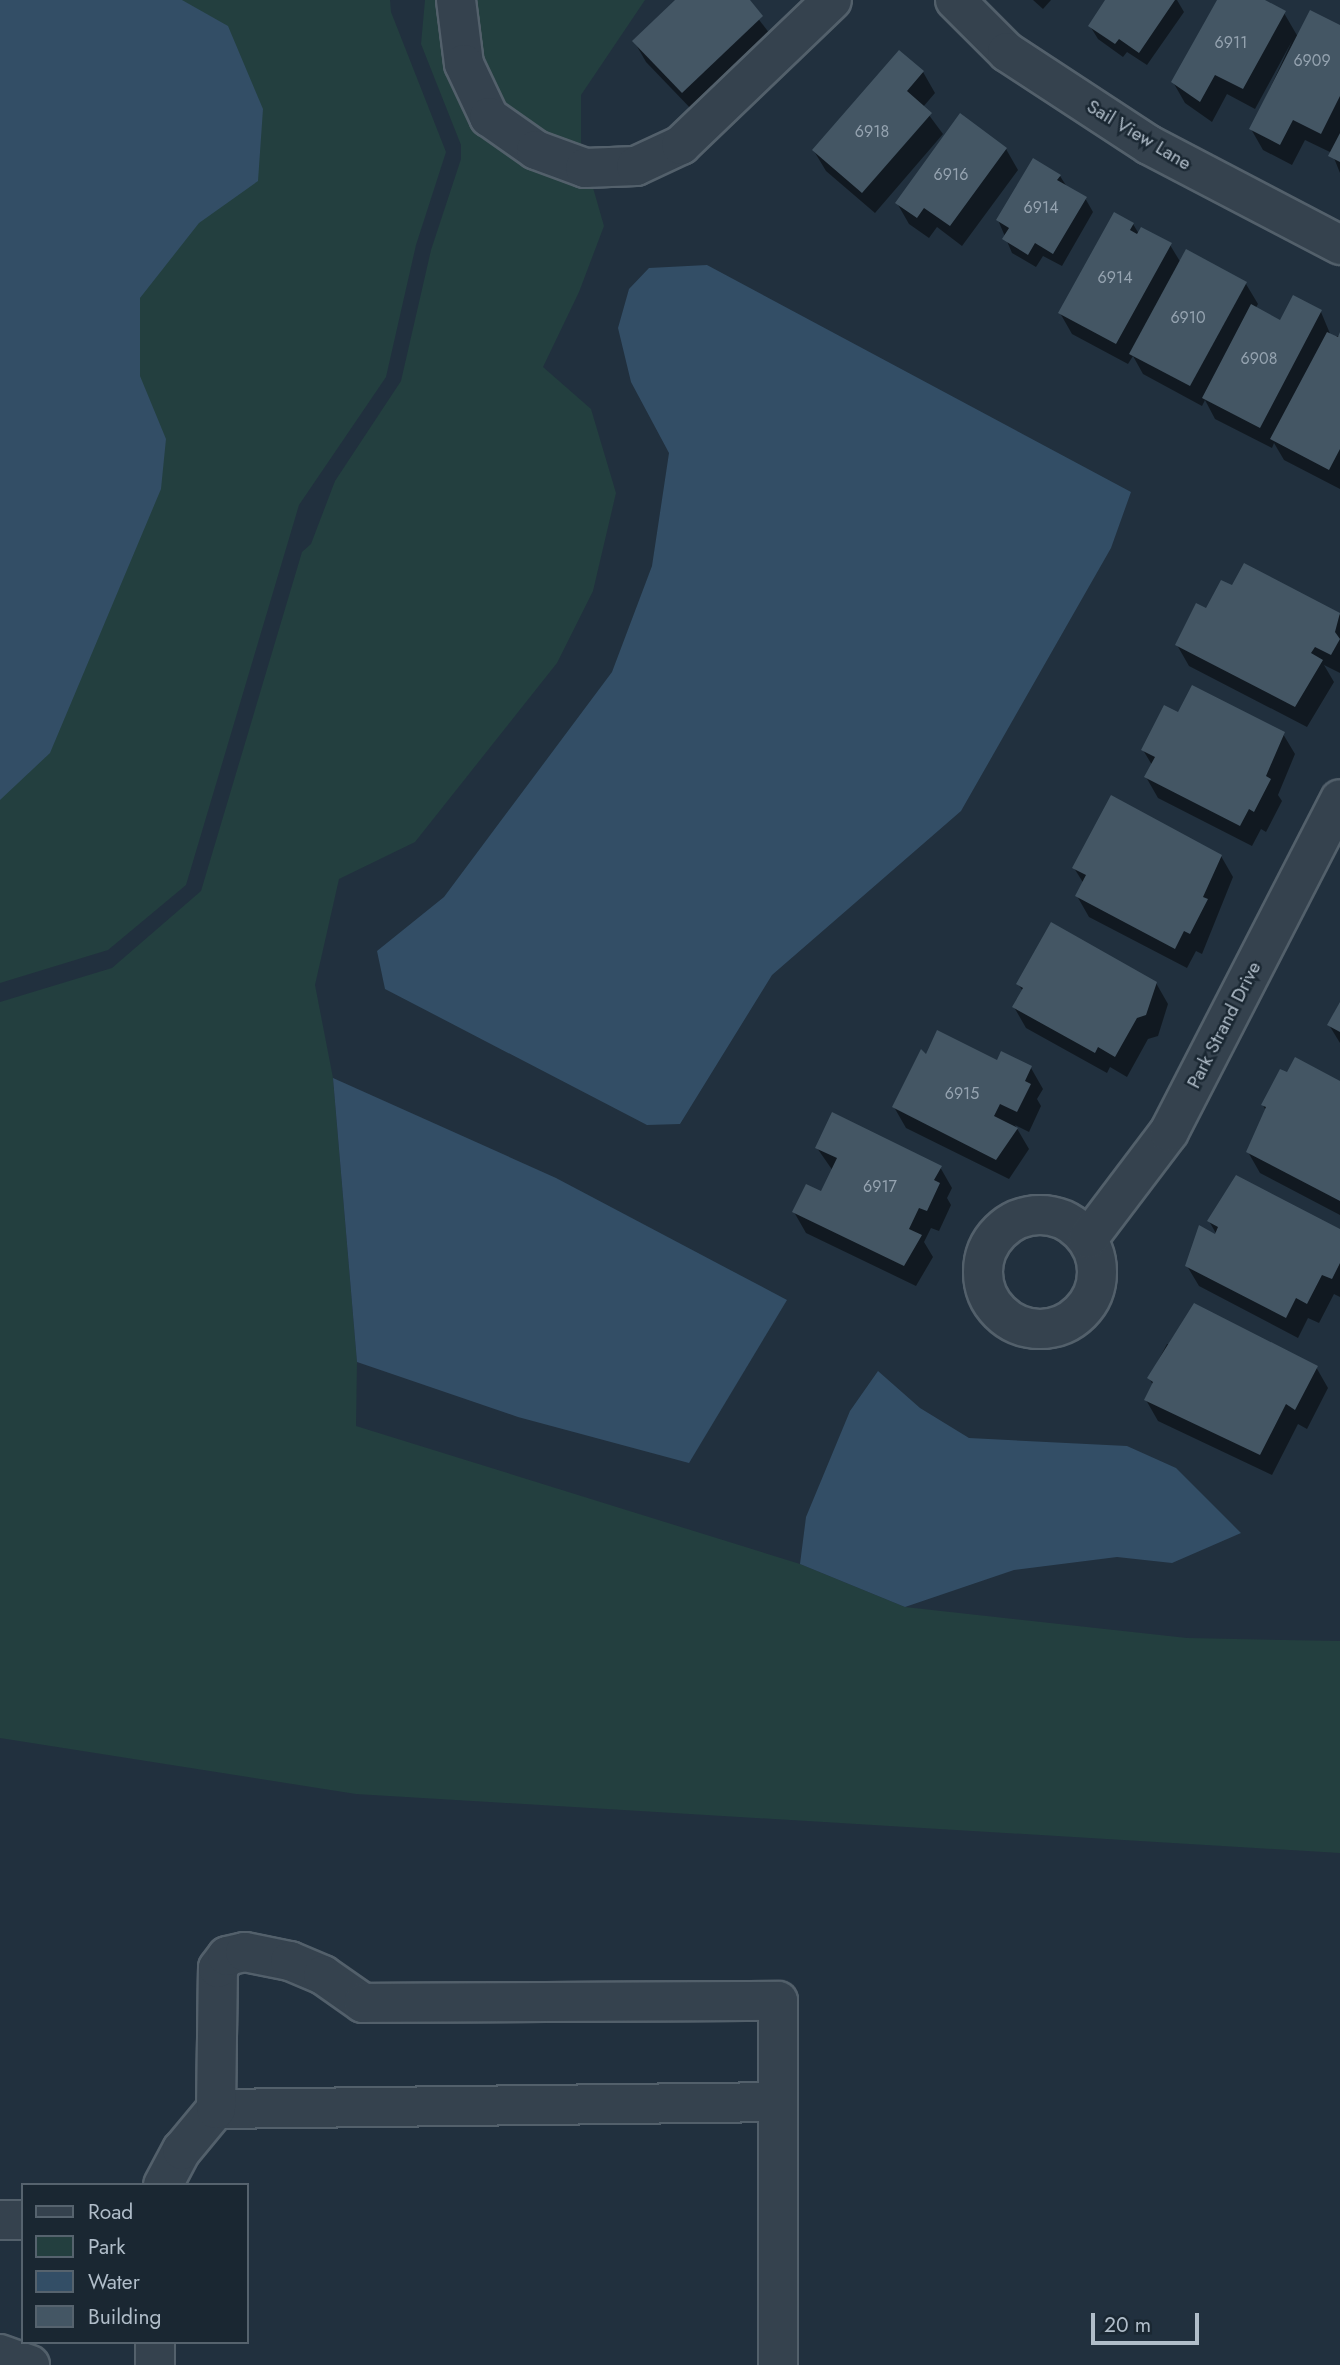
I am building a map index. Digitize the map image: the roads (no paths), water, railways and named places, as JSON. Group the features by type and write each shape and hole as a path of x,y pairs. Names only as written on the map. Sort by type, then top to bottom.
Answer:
{"street":[{"path":"456,0 464,64 489,117 536,150 585,168 636,166 681,145 832,0"},
{"name":"Sail View Lane","path":"955,0 1007,52 1149,145 1340,245"},
{"name":"Park Strand Drive","path":"1088,1239 1169,1132 1340,799"},
{"path":"164,2183 182,2150 216,2109 218,1968 227,1956 245,1952 290,1961 323,1975 363,2003 778,2001 778,2365"},
{"path":"216,2109 779,2102"},
{"path":"0,2220 21,2220"},
{"path":"48,2344 48,2365"},
{"path":"155,2344 155,2365"},
{"path":"0,2354 30,2365"}],"water":[{"path":"0,0 182,0 228,26 263,109 258,181 199,223 140,298 140,376 166,439 161,489 50,753 0,800"},
{"path":"707,265 1131,492 1111,548 961,811 772,975 680,1124 647,1125 385,989 377,951 444,897 612,672 652,566 669,453 631,382 618,328 629,289 649,268"},
{"path":"333,1078 556,1178 787,1300 689,1463 518,1417 357,1362"},
{"path":"878,1371 920,1408 969,1438 1127,1446 1176,1468 1241,1533 1172,1563 1117,1557 1014,1570 905,1607 800,1564 806,1517 850,1411"}]}
